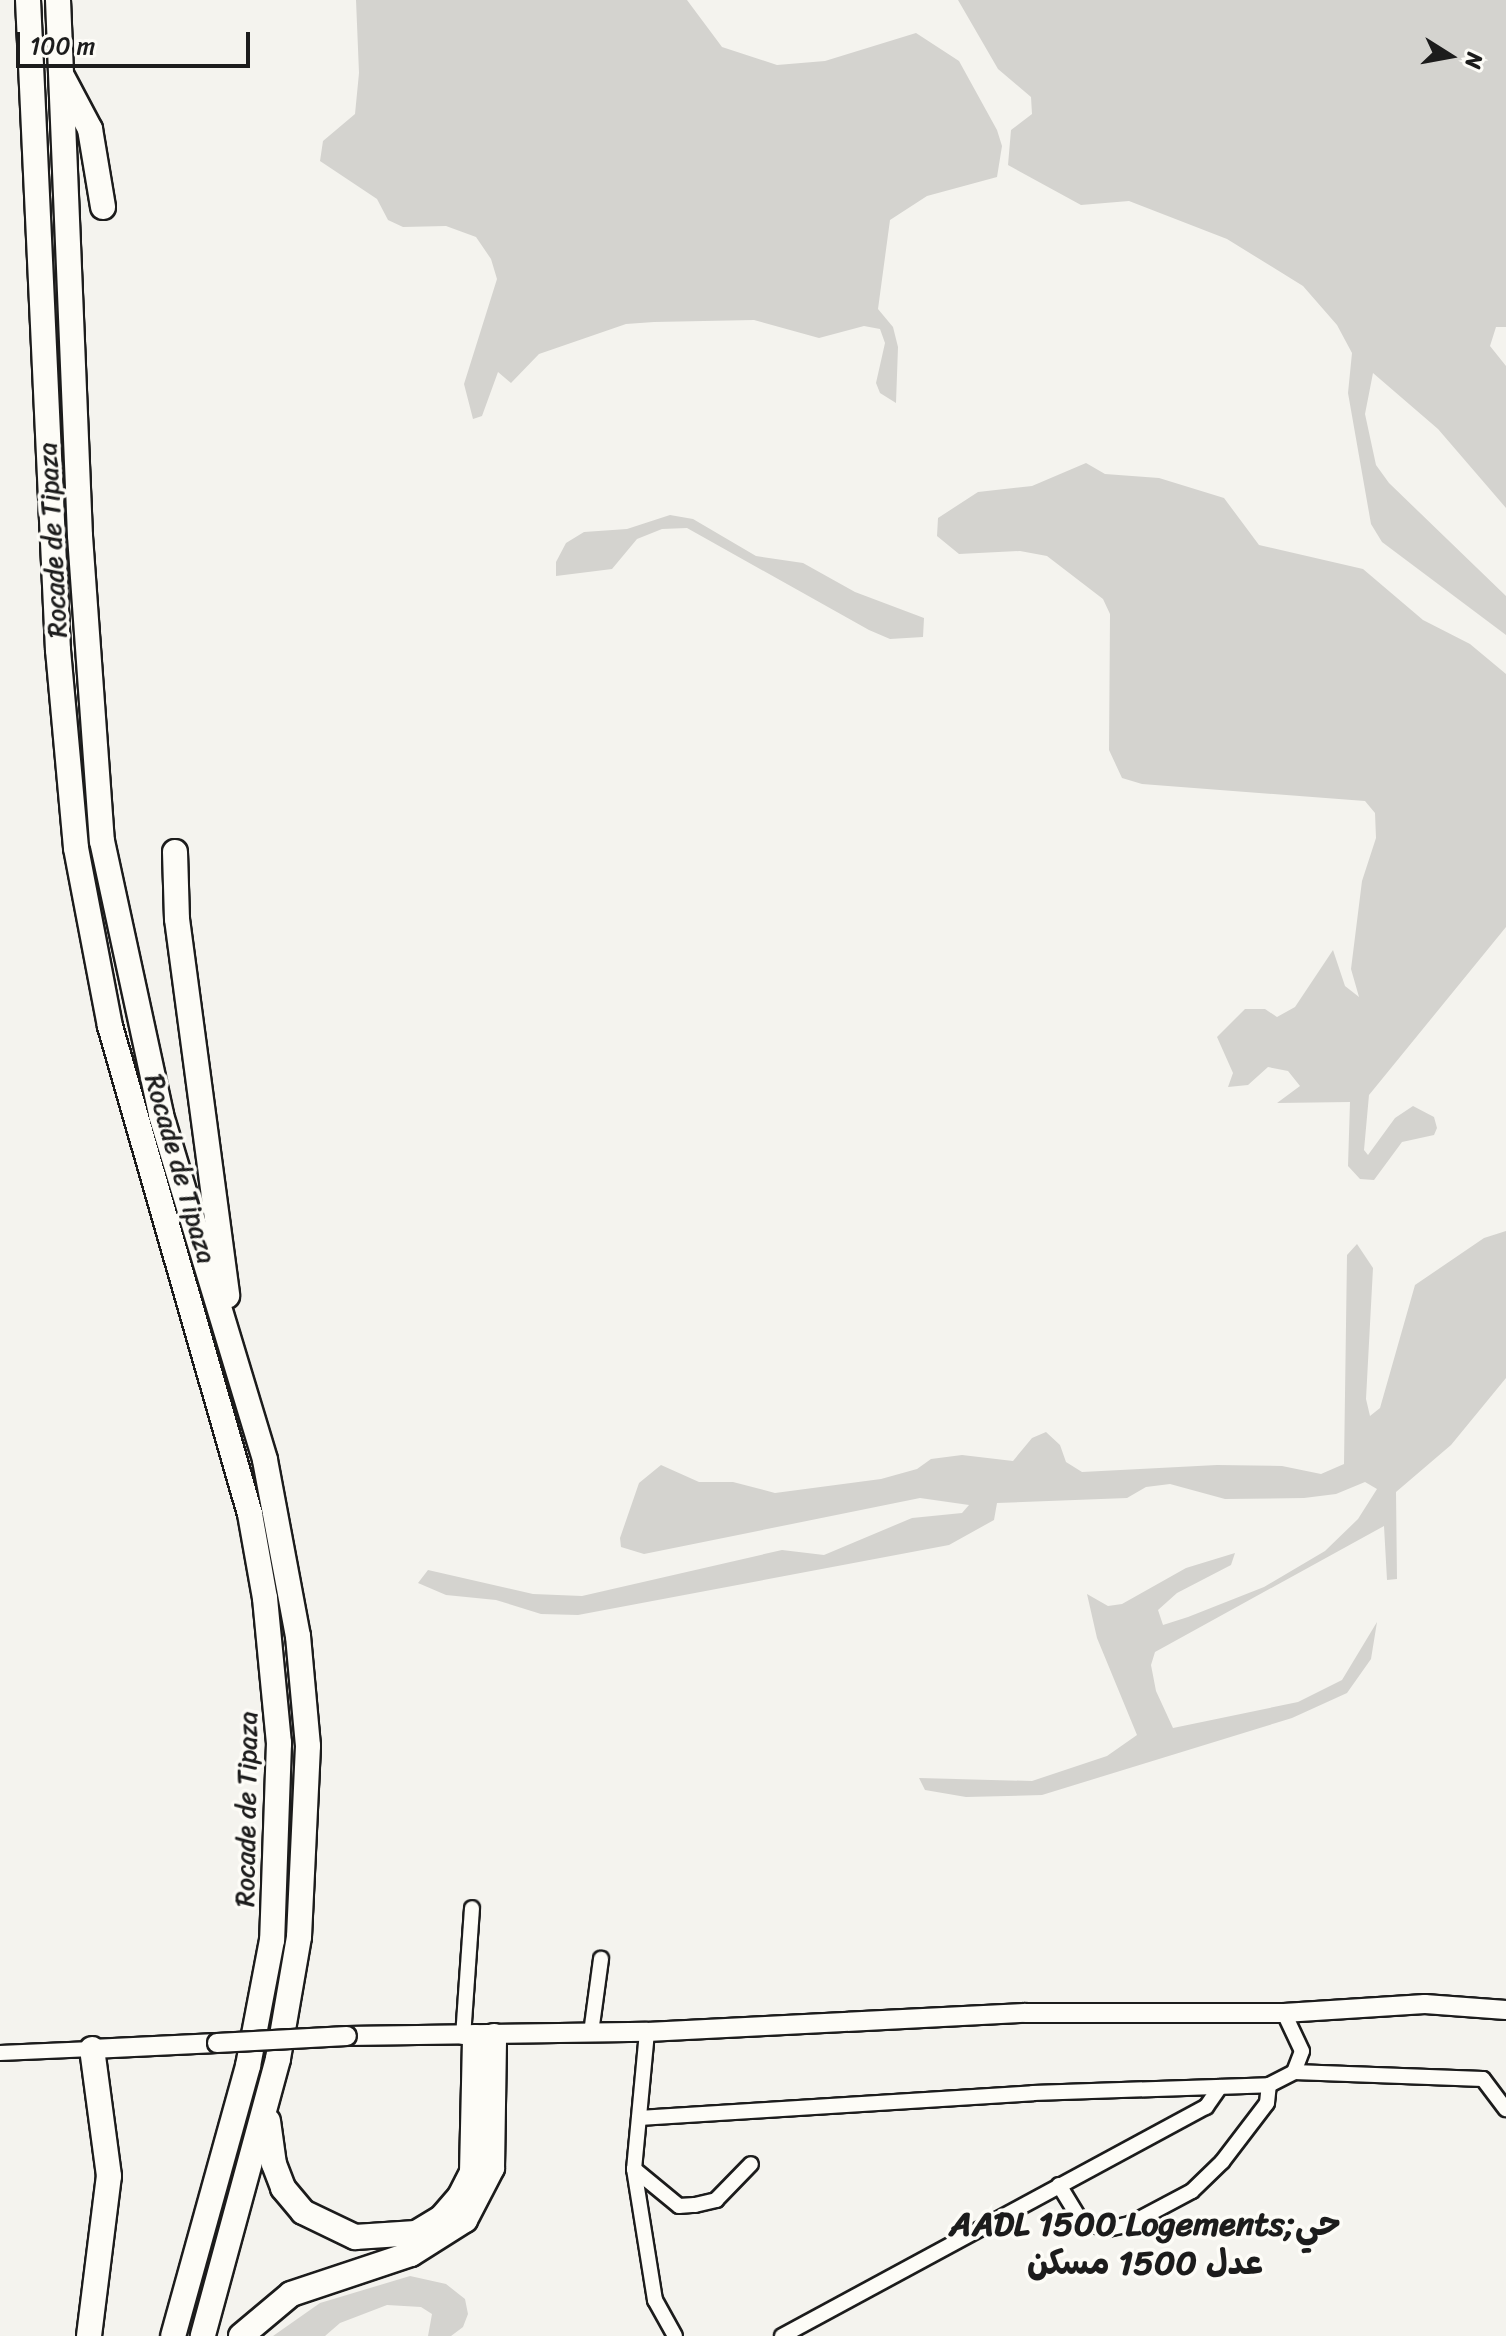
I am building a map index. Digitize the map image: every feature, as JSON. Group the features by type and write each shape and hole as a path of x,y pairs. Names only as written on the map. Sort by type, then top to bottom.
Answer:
{"highway":[{"name":"Rocade de Tipaza","path":"28,0 58,650 76,848 110,1026 250,1514 265,1598 279,1743 272,1940 241,2096 173,2336"},
{"path":"59,12 69,0"},
{"name":"Rocade de Tipaza","path":"59,12 87,667 102,841 137,1020 265,1460 283,1549 308,1746 299,1937 278,2059 203,2336"},
{"path":"61,76 90,129 103,207"},
{"path":"175,852 177,919 225,1275 229,1342"},
{"path":"278,2059 268,2107 268,2138 283,2188 303,2212 329,2228 385,2239 416,2233 441,2218 460,2196 472,2172 477,2037"},
{"path":"241,2336 291,2294 411,2254 465,2220 492,2168 477,2037"},
{"path":"89,2336 109,2176 92,2049"}],"street":[{"path":"472,1908 477,2037"},
{"path":"591,2033 601,1959"},
{"path":"0,2053 347,2036 477,2037 647,2032 1025,2013 1284,2013 1425,2004 1506,2010"},
{"path":"1284,2013 1302,2051 1294,2072"},
{"path":"647,2032 634,2169 655,2300 675,2336"},
{"path":"639,2118 1033,2093 1269,2085 1294,2072 1483,2079 1506,2109"},
{"path":"1059,2185 1081,2221 1108,2229 1130,2224 1192,2191 1222,2162 1267,2103 1269,2085"},
{"path":"782,2336 1206,2107 1220,2087"},
{"path":"634,2169 679,2206 716,2200 751,2164"}],"shaded area":[{"path":"356,0 687,0 722,47 777,65 825,61 916,33 959,61 997,130 1002,146 997,177 927,196 890,220 878,309 893,327 898,347 896,403 880,393 876,383 885,343 880,329 864,326 819,338 754,320 654,322 626,324 539,354 511,383 498,372 482,416 473,419 464,384 497,279 491,259 476,237 446,226 403,227 388,220 377,199 320,161 323,141 355,114 359,73"},
{"path":"958,0 1506,0 1506,327 1496,327 1490,346 1506,366 1506,508 1438,429 1373,373 1365,414 1376,465 1389,483 1506,596 1506,635 1382,542 1371,524 1348,393 1352,353 1337,325 1303,286 1227,239 1129,201 1081,205 1008,165 1011,130 1032,114 1031,97 998,69"},
{"path":"1086,463 1105,474 1159,478 1224,498 1259,545 1363,569 1423,620 1470,644 1506,674 1506,927 1369,1095 1364,1150 1368,1155 1395,1118 1413,1106 1434,1117 1437,1128 1434,1135 1402,1142 1374,1180 1360,1179 1348,1166 1350,1102 1277,1103 1300,1086 1288,1071 1268,1067 1248,1085 1228,1087 1233,1073 1217,1037 1245,1009 1265,1009 1277,1017 1295,1007 1333,950 1345,986 1359,997 1351,969 1362,881 1376,838 1375,813 1365,801 1142,784 1122,778 1109,750 1110,614 1103,599 1047,556 1020,551 959,554 937,536 938,518 978,492 1032,486"},
{"path":"670,515 693,519 756,556 803,563 855,592 924,618 923,637 890,639 869,630 687,528 662,529 637,539 612,569 556,576 556,562 566,543 584,532 627,529"},
{"path":"1506,1231 1506,1378 1451,1445 1396,1492 1397,1579 1387,1580 1384,1526 1155,1652 1151,1665 1156,1691 1173,1728 1298,1702 1342,1680 1377,1622 1371,1659 1347,1693 1292,1718 1042,1795 966,1797 925,1790 919,1778 1032,1781 1107,1756 1137,1735 1097,1638 1087,1594 1108,1606 1122,1604 1186,1568 1235,1553 1231,1565 1177,1593 1158,1610 1163,1625 1264,1587 1325,1551 1358,1519 1377,1489 1365,1482 1336,1494 1304,1498 1225,1499 1170,1484 1146,1487 1127,1498 997,1503 994,1520 949,1545 578,1615 541,1614 496,1600 446,1595 418,1583 428,1570 533,1594 582,1596 782,1550 824,1555 912,1518 962,1513 969,1505 920,1498 644,1554 621,1547 620,1538 639,1483 661,1465 699,1482 733,1482 775,1493 881,1479 917,1469 931,1459 962,1455 1013,1461 1032,1438 1046,1432 1060,1445 1066,1462 1082,1472 1217,1465 1282,1466 1321,1474 1344,1464 1347,1255 1357,1244 1373,1268 1366,1399 1370,1416 1380,1408 1415,1285 1484,1238"},
{"path":"410,2276 446,2284 465,2299 468,2314 463,2327 451,2336 428,2336 432,2314 421,2307 387,2305 340,2323 325,2336 273,2336 320,2303"}],"district":[{"name":"AADL 1500 Logements;حي عدل 1500 مسكن","path":"1145,2244"}]}
